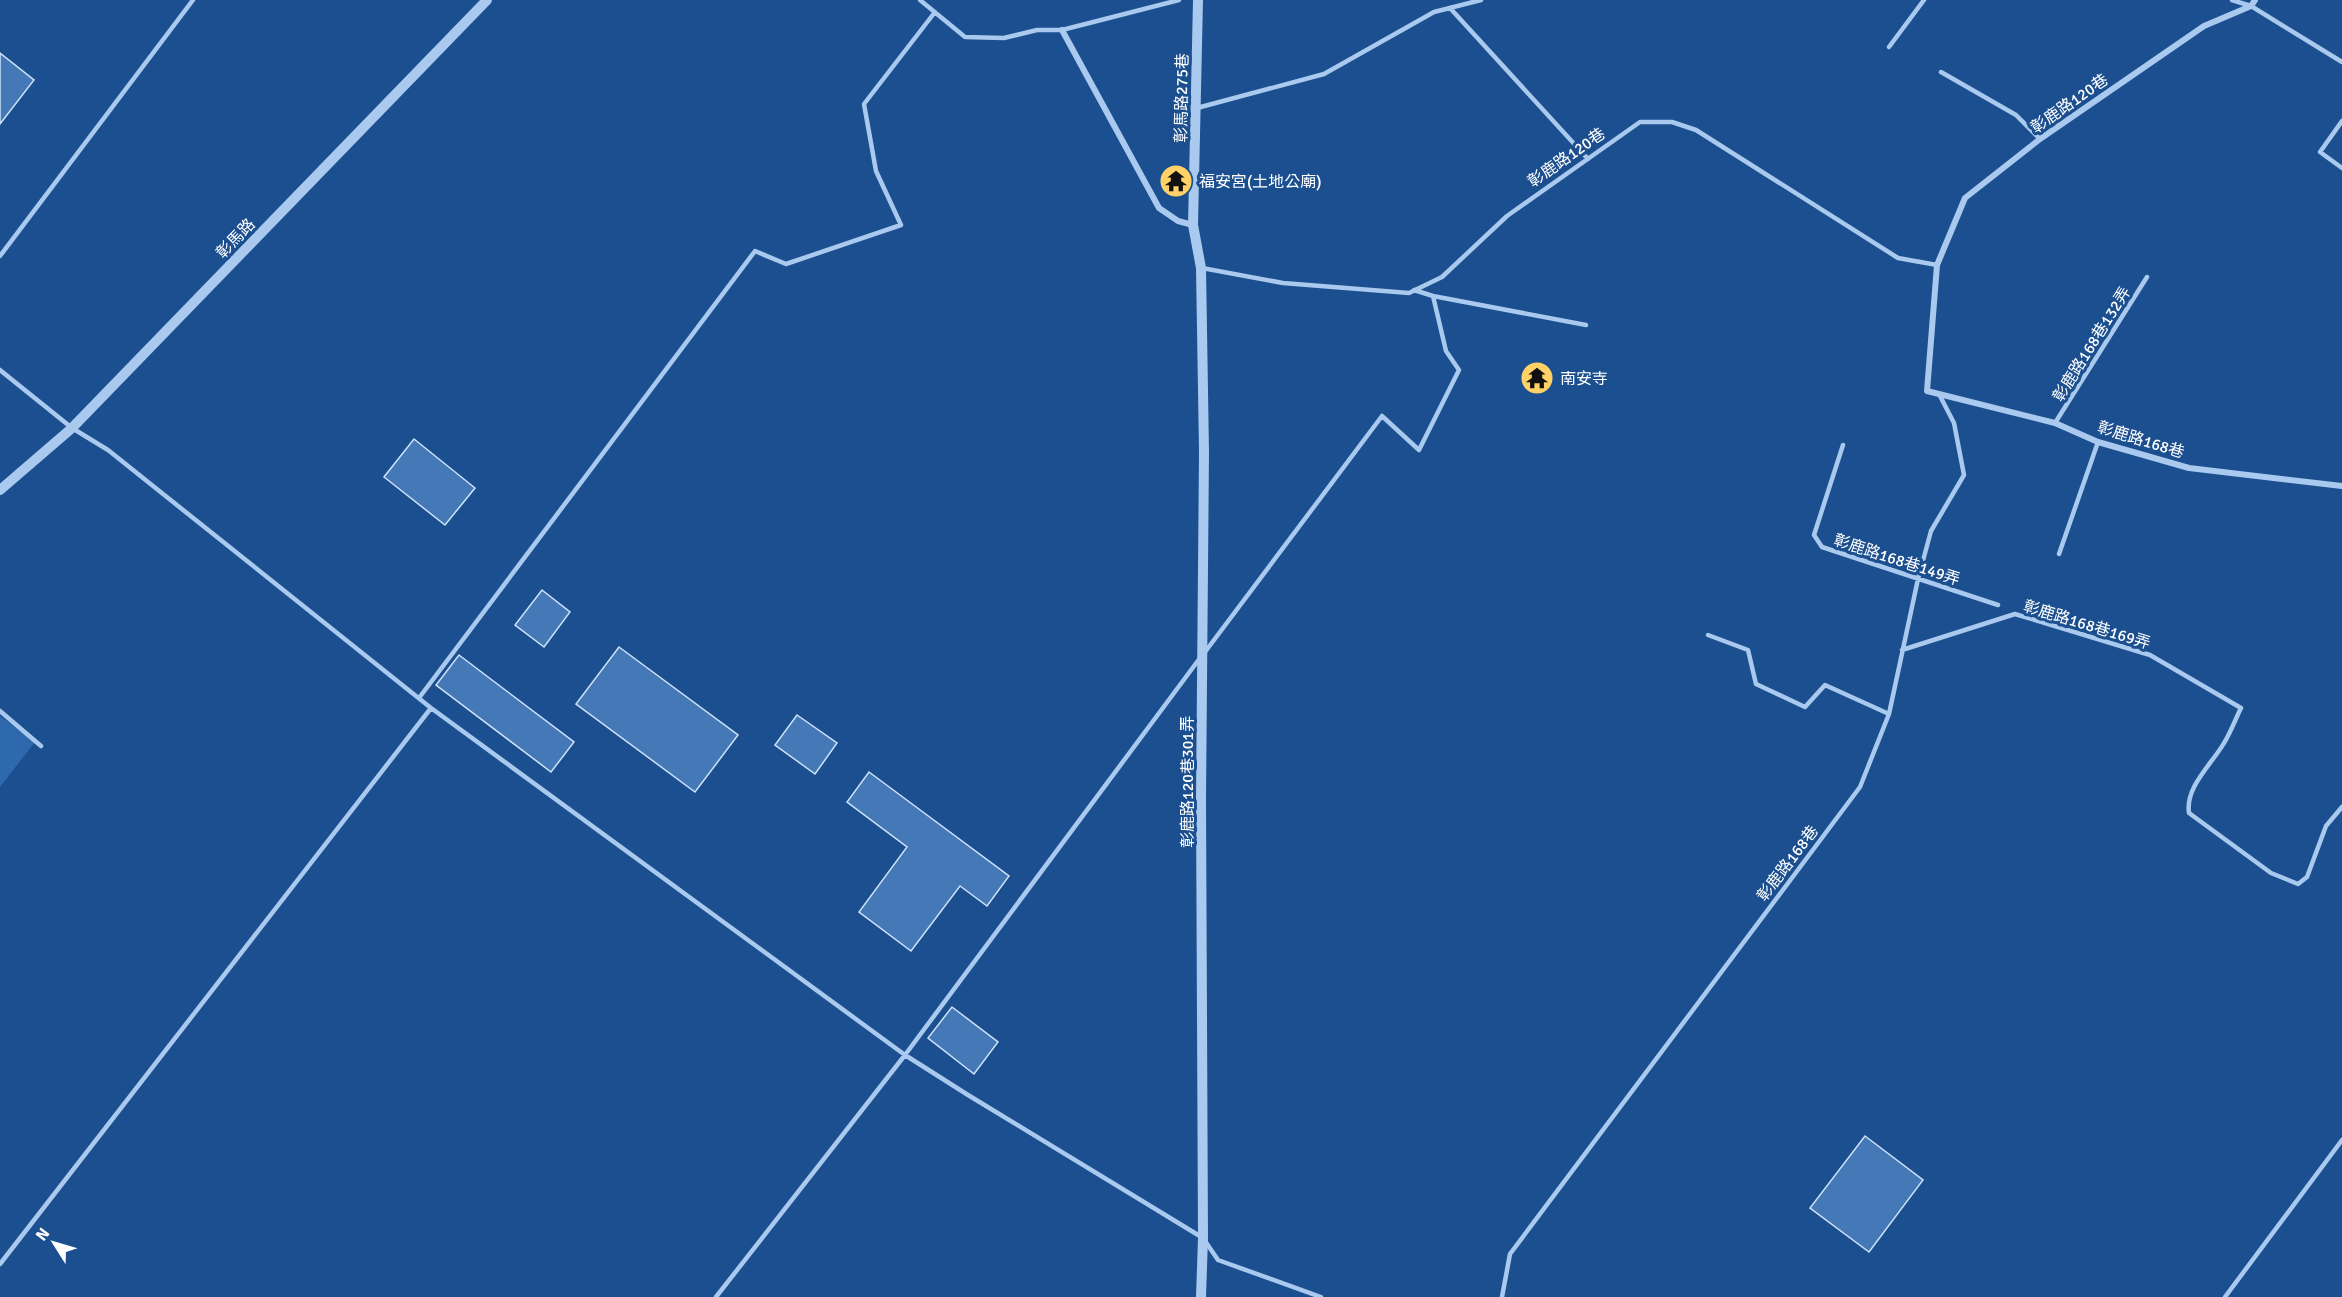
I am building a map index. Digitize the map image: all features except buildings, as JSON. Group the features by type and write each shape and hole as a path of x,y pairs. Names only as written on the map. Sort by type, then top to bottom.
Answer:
{"street":[{"name":"彰馬路","path":"0,490 72,428 487,0"},
{"name":"彰馬路275巷","path":"1198,0 1193,225 1201,268"},
{"name":"彰鹿路120巷","path":"1927,391 1937,265 1965,198 2040,139 2204,26 2253,3"},
{"path":"1062,30 1159,208 1178,221 1193,225"},
{"name":"彰鹿路120巷301弄","path":"1201,268 1204,452 1201,1297"},
{"name":"彰鹿路168巷","path":"1927,391 2055,423 2097,442 2189,468 2342,486"}],"lane":[{"path":"0,256 194,0"},
{"path":"920,0 965,37 1004,38 1037,30 1062,30 1179,0"},
{"path":"1195,109 1324,74 1434,12 1481,0"},
{"path":"1889,47 1924,0"},
{"path":"2232,0 2253,3 2342,62"},
{"path":"1450,8 1588,159"},
{"path":"419,698 754,251 786,264 901,225 876,171 864,104 935,12"},
{"path":"1941,72 2016,115 2040,139"},
{"path":"2342,121 2320,152 2342,168"},
{"name":"彰鹿路120巷","path":"1201,268 1283,284 1409,293 1442,277 1507,216 1640,122 1672,122 1696,130 1898,258 1937,265"},
{"name":"彰鹿路168巷132弄","path":"2055,423 2147,277"},
{"path":"1414,290 1433,296 1586,325"},
{"path":"716,1297 905,1055 1382,416 1419,450 1459,370 1446,351 1433,296"},
{"path":"0,369 72,428 108,450 431,708 905,1055 1203,1238 1218,1260 1321,1297"},
{"name":"彰鹿路168巷","path":"1502,1297 1510,1254 1860,787 1889,714 1918,579 1931,531 1964,475 1954,423 1939,393"},
{"path":"2059,554 2097,442"},
{"name":"彰鹿路168巷149弄","path":"1843,445 1814,535 1816,541 1822,547 1998,605"},
{"name":"彰鹿路168巷169弄","path":"1902,650 2014,614 2150,655 2241,708 2225,742 2197,782 2187,802 2189,813 2271,873 2298,884 2307,877 2326,826 2342,807"},
{"path":"1708,635 1748,650 1756,684 1804,707 1825,685 1889,714"},
{"path":"0,1263 431,708"},
{"path":"0,711 41,746"},
{"path":"2225,1297 2342,1140"}],"shaded area":[{"path":"0,716 35,742 0,787"}],"place":[{"name":"福安宮(土地公廟)","path":"1176,181"},
{"name":"南安寺","path":"1537,378"}]}
